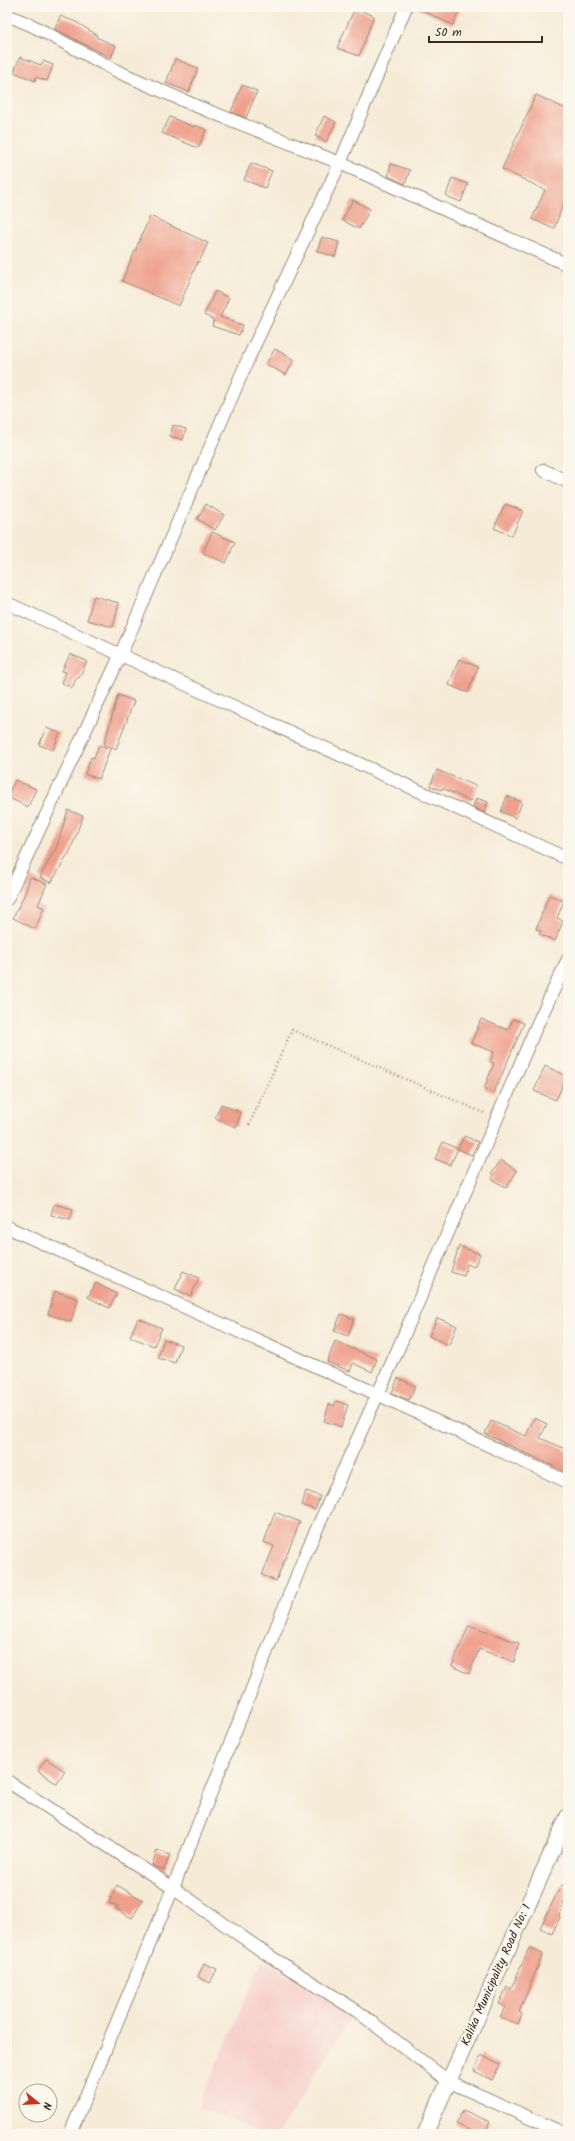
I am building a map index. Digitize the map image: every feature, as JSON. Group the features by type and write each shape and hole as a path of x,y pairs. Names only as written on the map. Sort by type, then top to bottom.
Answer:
{"street":[{"path":"7,899 120,656 249,357 340,163 406,7"},
{"path":"7,15 33,26 119,72 189,103 340,163 568,265"},
{"path":"543,470 568,482"},
{"path":"7,603 120,656 568,859"},
{"path":"70,2134 173,1888 305,1555 395,1356 568,959"},
{"path":"7,1227 568,1482"},
{"path":"7,1781 173,1888 268,1955 357,2011 448,2081 565,2134"},
{"name":"Kalika Municipality Road No: 1","path":"425,2134 568,1816"}],"path":[{"path":"249,1125 292,1030 497,1119"}],"shaded area":[{"path":"467,1620 522,1643 513,1665 481,1651 470,1677 447,1667"},
{"path":"263,1959 352,2015 278,2134 263,2134 198,2107"}],"building":[{"path":"415,7 453,7 460,10 453,25"},
{"path":"355,8 374,16 359,56 337,48"},
{"path":"60,16 76,22 97,35 96,37 116,46 111,58 55,29"},
{"path":"20,57 41,65 43,61 53,65 47,81 36,77 35,81 14,72"},
{"path":"175,59 198,68 189,92 166,83"},
{"path":"242,85 257,91 246,118 231,112"},
{"path":"536,95 568,110 568,192 554,229 532,219 545,190 502,169"},
{"path":"324,116 336,122 326,142 315,136"},
{"path":"170,117 194,127 195,125 206,130 198,148 162,133"},
{"path":"251,163 272,171 265,188 244,180"},
{"path":"391,164 410,170 405,184 388,176"},
{"path":"452,178 468,184 461,202 446,196"},
{"path":"353,200 370,209 359,229 342,220"},
{"path":"150,216 208,243 199,262 198,261 179,306 122,281"},
{"path":"322,237 339,242 335,257 317,251"},
{"path":"215,291 229,298 220,317 243,325 239,335 212,326 214,320 204,315"},
{"path":"275,349 294,360 286,375 266,364"},
{"path":"173,425 186,429 183,440 170,436"},
{"path":"206,504 224,515 215,530 197,519"},
{"path":"505,504 523,511 512,536 494,528"},
{"path":"212,532 235,542 226,563 203,553"},
{"path":"94,596 119,603 113,627 87,620"},
{"path":"70,654 87,661 79,678 77,677 72,688 62,683 66,672 62,671"},
{"path":"459,659 478,667 468,693 449,685"},
{"path":"118,695 134,701 116,749 104,745"},
{"path":"46,728 60,733 53,750 39,745"},
{"path":"99,745 110,749 99,779 85,774 91,757 94,758"},
{"path":"437,770 476,786 470,801 442,788 441,790 430,786"},
{"path":"15,780 36,789 28,807 7,797"},
{"path":"507,796 522,802 516,818 501,812"},
{"path":"476,798 488,802 484,813 473,807"},
{"path":"68,810 83,816 70,851 51,883 40,877 57,846"},
{"path":"30,877 47,884 38,905 44,908 35,929 13,918 26,891"},
{"path":"549,895 564,901 557,918 563,921 555,941 539,934 541,931 536,929"},
{"path":"481,1019 508,1030 513,1019 524,1023 494,1093 484,1089 494,1063 490,1062 494,1052 471,1043"},
{"path":"545,1066 567,1076 556,1100 534,1091"},
{"path":"221,1104 241,1113 236,1127 215,1118"},
{"path":"464,1136 478,1142 472,1155 458,1149"},
{"path":"443,1142 458,1149 450,1165 435,1159"},
{"path":"501,1160 517,1171 506,1188 492,1179 494,1175 492,1173"},
{"path":"54,1204 73,1209 70,1220 51,1215"},
{"path":"459,1246 480,1254 474,1267 467,1264 464,1276 451,1272"},
{"path":"183,1271 199,1278 191,1296 175,1289"},
{"path":"96,1283 117,1294 109,1308 88,1297"},
{"path":"55,1291 78,1299 71,1322 48,1314"},
{"path":"341,1314 354,1319 348,1336 334,1331"},
{"path":"138,1318 162,1328 154,1346 130,1337"},
{"path":"437,1318 457,1326 449,1345 429,1336"},
{"path":"164,1339 181,1345 175,1363 158,1358"},
{"path":"335,1341 377,1359 372,1372 353,1363 350,1371 327,1362"},
{"path":"398,1378 415,1386 409,1400 392,1393"},
{"path":"336,1401 348,1405 341,1427 324,1421 329,1404 334,1406"},
{"path":"534,1418 547,1424 540,1438 568,1450 568,1473 485,1434 491,1421 526,1436"},
{"path":"306,1491 320,1496 315,1510 302,1505"},
{"path":"275,1512 300,1522 276,1581 262,1575 274,1546 264,1542"},
{"path":"469,1625 519,1643 514,1662 479,1649 469,1674 452,1666"},
{"path":"46,1759 65,1771 57,1784 38,1771"},
{"path":"157,1850 170,1855 164,1870 152,1865"},
{"path":"117,1885 143,1900 132,1918 116,1909 118,1906 109,1903"},
{"path":"561,1885 568,1888 568,1892 559,1916 560,1917 552,1934 540,1928"},
{"path":"529,1948 543,1954 519,2012 522,2014 518,2024 500,2017 505,2007 499,2004 507,1987 511,1989"},
{"path":"204,1963 217,1969 210,1983 198,1977"},
{"path":"481,2055 500,2065 492,2080 474,2071"},
{"path":"463,2110 490,2122 484,2134 478,2134 456,2124"}]}
